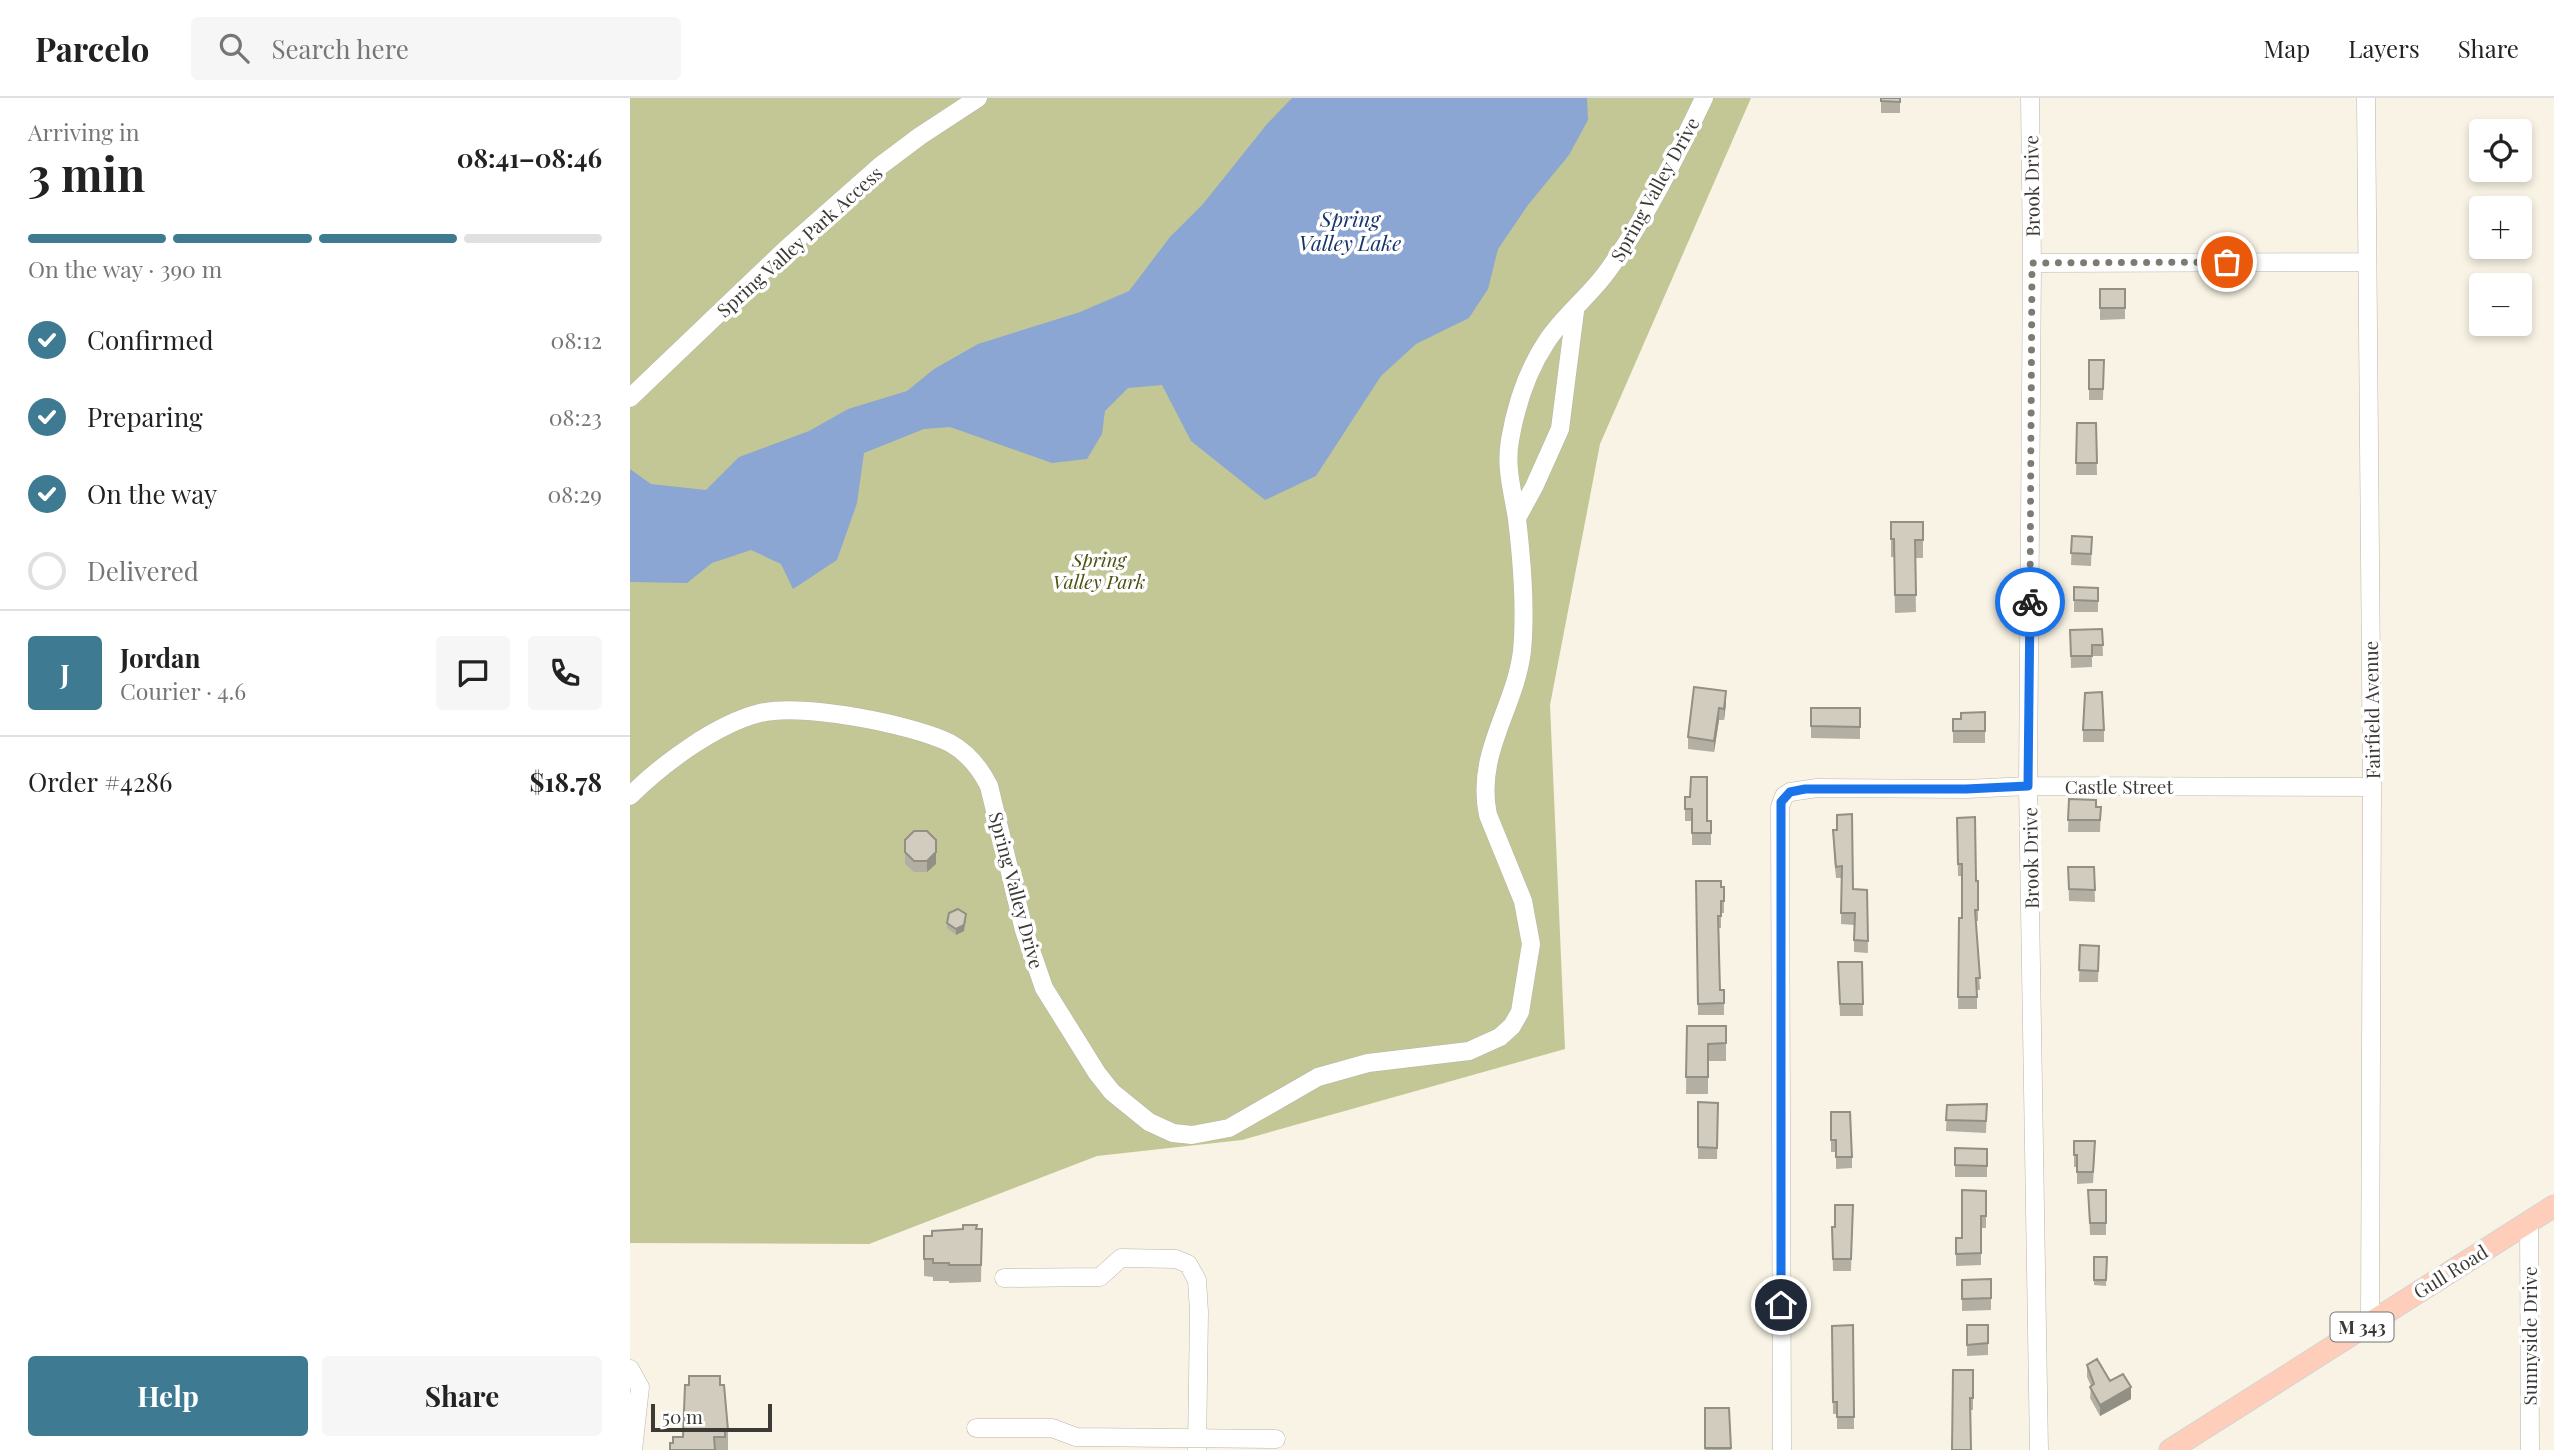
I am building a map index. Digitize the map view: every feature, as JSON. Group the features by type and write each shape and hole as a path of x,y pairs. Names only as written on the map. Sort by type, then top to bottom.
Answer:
{"main road":[{"name":"Gull Road","path":"2170,1450 2554,1206"}],"street":[{"name":"Spring Valley Park Access","path":"630,398 786,249 880,166 919,136 978,98"},
{"name":"Spring Valley Drive","path":"630,796 658,772 720,730 761,713 801,711 844,717 896,726 951,744 981,769 989,786 1024,930 1044,988 1097,1073 1112,1092 1132,1111 1174,1133 1210,1133 1228,1128 1300,1086 1330,1073 1368,1063 1469,1051 1487,1044 1512,1026 1520,1012 1531,944 1527,916 1488,815 1485,780 1487,760 1522,651 1522,579 1517,518 1508,480 1509,443 1516,408 1528,375 1547,340 1608,271 1644,214 1671,167 1704,98"},
{"name":"Brook Drive","path":"2030,98 2032,263 2028,786 2039,1450"},
{"name":"Fairfield Avenue","path":"2366,98 2372,787 2370,1322"},
{"path":"2032,263 2366,262"},
{"path":"1517,518 1560,429 1575,311"},
{"name":"Castle Street","path":"1782,1450 1780,807 1784,796 1790,792 1817,788 2372,787"},
{"name":"Sunnyside Drive","path":"2529,1221 2530,1450"},
{"path":"1004,1278 1100,1277 1121,1258 1176,1259 1188,1264 1198,1280 1197,1444"},
{"path":"630,1369 640,1387 633,1450"},
{"path":"976,1428 1052,1428 1076,1437 1197,1444 1276,1439"}],"green space":[{"name":"Spring Valley Park","path":"630,98 1751,98 1600,444 1550,705 1565,1049 1242,1140 1097,1156 869,1244 630,1243"}],"water":[{"name":"Spring Valley Lake","path":"1292,98 1587,98 1588,120 1569,155 1528,205 1498,249 1488,289 1469,318 1416,344 1381,376 1316,476 1265,500 1191,441 1162,385 1128,388 1105,411 1102,434 1087,459 1052,463 950,427 924,429 864,453 857,503 837,560 793,589 781,564 751,550 712,563 687,583 630,582 630,469 651,484 706,490 739,457 809,431 848,409 907,391 934,369 978,344 1080,312 1129,291 1170,237 1203,204 1267,124"}],"building":[{"path":"1881,98 1900,98 1900,102 1881,101"},
{"path":"2100,289 2125,289 2125,308 2100,308"},
{"path":"2089,360 2104,360 2103,389 2089,389"},
{"path":"2077,423 2096,423 2097,463 2076,463"},
{"path":"1891,522 1923,522 1923,540 1915,540 1916,595 1895,595"},
{"path":"2072,536 2092,537 2091,554 2071,553"},
{"path":"2074,587 2098,588 2098,601 2074,600"},
{"path":"2102,629 2103,645 2092,645 2092,656 2071,656 2070,630"},
{"path":"1694,687 1726,691 1724,709 1719,708 1714,741 1688,737"},
{"path":"2102,692 2104,730 2083,730 2085,693"},
{"path":"1811,708 1860,708 1860,727 1811,726"},
{"path":"1985,712 1985,731 1953,731 1953,719 1961,719 1961,713"},
{"path":"1691,777 1707,777 1707,821 1711,821 1711,833 1692,833 1692,809 1685,809 1685,797 1690,797"},
{"path":"2069,799 2096,800 2096,807 2101,807 2100,820 2068,820"},
{"path":"1852,814 1853,889 1867,890 1868,941 1854,940 1855,913 1841,913 1842,866 1836,867 1833,830 1837,830 1837,815"},
{"path":"1975,817 1978,910 1975,910 1980,978 1976,978 1977,997 1958,997 1962,864 1958,864 1957,818"},
{"path":"914,831 927,831 936,840 936,852 927,861 914,861 905,852 905,840"},
{"path":"2068,867 2094,867 2095,890 2069,889"},
{"path":"1696,881 1721,881 1721,887 1724,887 1721,916 1718,916 1720,990 1724,990 1724,1003 1698,1004"},
{"path":"958,909 966,914 964,925 956,929 947,923 949,913"},
{"path":"2080,945 2099,946 2098,971 2079,970"},
{"path":"1838,962 1862,962 1863,1004 1840,1004"},
{"path":"1687,1026 1726,1026 1726,1043 1708,1044 1708,1077 1686,1077"},
{"path":"1698,1102 1718,1103 1717,1148 1698,1147"},
{"path":"1987,1104 1986,1121 1946,1120 1947,1105"},
{"path":"1831,1112 1850,1112 1852,1157 1836,1157 1836,1140 1831,1140"},
{"path":"2074,1141 2095,1141 2093,1172 2077,1172"},
{"path":"1955,1148 1987,1149 1987,1166 1955,1165"},
{"path":"1962,1190 1986,1191 1986,1216 1981,1216 1981,1253 1956,1254 1956,1238 1962,1238"},
{"path":"2088,1190 2106,1190 2106,1223 2090,1223"},
{"path":"1835,1205 1853,1205 1851,1259 1833,1259 1832,1227 1835,1227"},
{"path":"963,1225 977,1225 976,1229 982,1229 981,1265 949,1265 933,1263 933,1259 924,1259 924,1236 932,1236 932,1231 963,1229"},
{"path":"2094,1257 2107,1257 2106,1280 2094,1280"},
{"path":"1991,1279 1991,1298 1962,1299 1962,1280"},
{"path":"1853,1325 1854,1417 1837,1417 1837,1402 1833,1402 1832,1326"},
{"path":"1967,1325 1988,1325 1988,1343 1967,1345"},
{"path":"2097,1359 2110,1381 2123,1374 2131,1387 2100,1405 2090,1387 2094,1384 2087,1365"},
{"path":"1953,1370 1973,1370 1973,1398 1970,1398 1971,1450 1952,1450"},
{"path":"689,1376 720,1376 720,1385 724,1385 728,1430 725,1430 725,1437 714,1437 715,1450 670,1450 673,1437 683,1437 685,1385 689,1385"},
{"path":"1705,1408 1729,1408 1731,1448 1705,1448"}],"way so far":[{"path":"2030,602 2032,263 2227,262"}],"route":[{"path":"1781,1305 1781,802 1790,792 1817,788 1966,789 2028,786 2030,602"}]}
